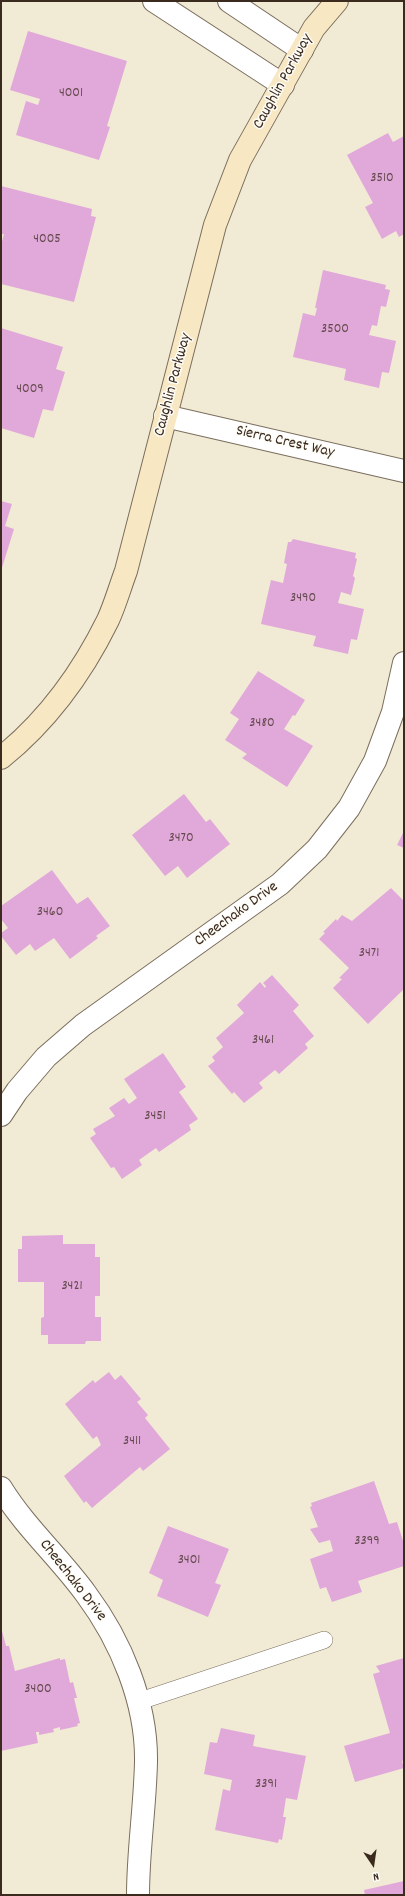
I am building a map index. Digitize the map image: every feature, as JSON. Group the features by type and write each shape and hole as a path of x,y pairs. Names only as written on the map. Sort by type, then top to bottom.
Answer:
{"street":[{"path":"154,1 283,85"},
{"path":"229,1 302,50"},
{"name":"Caughlin Parkway","path":"1,758 22,741 55,706 84,665 108,618 126,571 215,225 240,160 314,28 337,1"},
{"name":"Sierra Crest Way","path":"165,416 404,471"},
{"name":"Cheechako Drive","path":"1,1115 17,1091 46,1057 83,1025 280,884 317,849 349,808 375,761 393,712 404,663"},
{"name":"Cheechako Drive","path":"1,1488 12,1505 86,1594 113,1635 130,1674 141,1716 146,1761 138,1895"}],"lane":[{"path":"137,1702 324,1640"}],"building":[{"path":"28,31 127,61 107,126 110,127 99,160 16,135 26,101 38,105 40,99 10,90"},
{"path":"388,133 393,142 404,136 404,234 399,237 396,231 382,239 365,207 373,203 347,155"},
{"path":"1,186 92,209 91,216 96,217 74,302 1,284 1,245 4,234 1,234"},
{"path":"323,270 386,285 385,289 390,290 386,307 381,306 377,326 372,325 369,335 396,341 389,373 382,372 379,388 344,380 346,369 293,357 303,313 315,316 317,308 315,308"},
{"path":"1,328 63,347 56,369 65,372 53,411 43,409 34,438 1,428"},
{"path":"1,501 12,504 5,526 14,529 1,571"},
{"path":"293,539 356,553 355,558 357,559 353,576 355,578 351,595 341,592 338,603 364,609 357,640 351,639 348,654 313,646 316,636 261,624 271,580 283,583 287,564 284,563 288,542 291,542"},
{"path":"258,671 305,700 295,716 293,715 284,729 313,746 287,787 242,758 247,754 225,740 239,719 230,713"},
{"path":"184,794 206,822 210,819 230,844 187,878 178,866 165,876 132,835"},
{"path":"404,831 404,848 397,845"},
{"path":"52,870 77,904 88,897 110,926 96,936 98,938 70,959 54,938 35,951 30,944 16,955 1,936 1,933 8,928 1,919 1,906"},
{"path":"391,888 404,901 404,989 368,1024 333,988 342,979 339,978 349,968 319,939 325,933 323,932 336,919 337,921 342,915 352,921"},
{"path":"272,975 299,1005 293,1011 314,1036 305,1044 308,1048 279,1074 275,1070 259,1083 263,1088 244,1103 234,1092 232,1094 208,1066 215,1061 212,1057 223,1047 216,1038 244,1013 237,1005 260,982 265,988 266,986 263,983"},
{"path":"163,1053 186,1087 179,1092 198,1119 189,1125 191,1130 159,1152 156,1148 139,1160 142,1165 122,1179 114,1167 111,1168 90,1138 96,1134 93,1129 115,1116 109,1108 124,1098 129,1104 137,1098 124,1079"},
{"path":"63,1235 63,1244 95,1244 95,1257 100,1257 100,1296 95,1296 95,1317 101,1317 101,1341 86,1341 85,1344 48,1344 48,1335 41,1335 41,1318 44,1317 44,1282 18,1282 18,1249 22,1249 22,1236"},
{"path":"109,1372 115,1380 121,1375 141,1399 137,1402 148,1415 145,1418 170,1449 143,1471 140,1467 92,1508 86,1501 84,1503 64,1476 101,1445 97,1436 93,1439 65,1404 93,1380 95,1383"},
{"path":"374,1481 389,1524 397,1522 404,1544 404,1566 358,1581 362,1592 332,1602 326,1587 320,1589 310,1559 333,1551 330,1540 319,1543 310,1529 318,1527 310,1507 312,1506 311,1503"},
{"path":"168,1526 229,1549 215,1583 221,1585 208,1617 157,1596 163,1580 149,1573"},
{"path":"1,1631 6,1646 9,1646 15,1671 60,1658 60,1660 65,1659 70,1683 73,1682 77,1698 74,1698 80,1723 77,1724 78,1726 60,1730 60,1727 53,1729 54,1732 39,1735 39,1732 36,1732 38,1743 1,1751"},
{"path":"404,1658 404,1760 402,1761 404,1768 355,1782 344,1746 390,1733 373,1674 380,1672 376,1666"},
{"path":"221,1728 255,1735 253,1746 306,1756 297,1800 286,1798 283,1817 286,1817 282,1840 279,1839 278,1843 215,1830 223,1789 230,1791 232,1780 204,1774 210,1742 217,1743"},
{"path":"404,1881 404,1895 365,1895 364,1890"}]}
